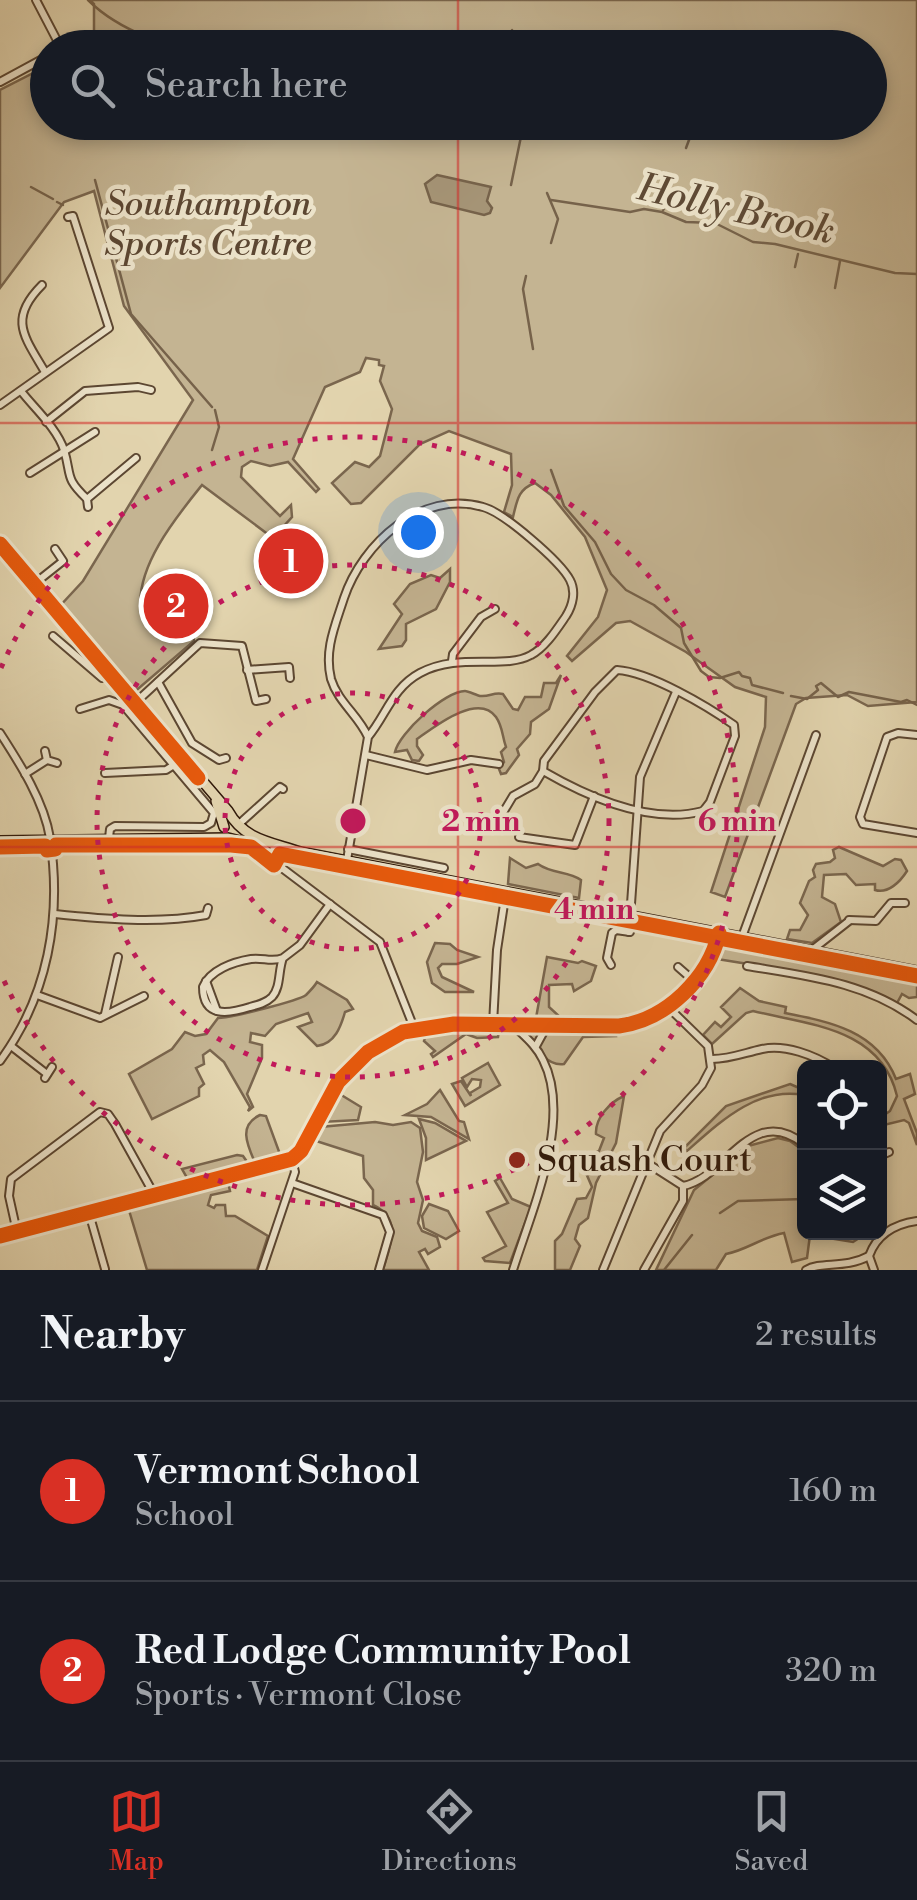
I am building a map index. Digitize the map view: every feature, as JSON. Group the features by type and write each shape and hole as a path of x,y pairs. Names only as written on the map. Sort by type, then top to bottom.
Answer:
{"main road":[{"path":"0,545 135,703 148,727 237,825 257,839 300,852"},
{"path":"215,798 230,838"},
{"path":"195,838 237,825"},
{"path":"230,838 237,836 237,825"},
{"path":"0,841 230,838 274,850 348,855 506,892 917,971"}],"street":[{"path":"36,0 51,30"},
{"path":"0,80 30,65"},
{"path":"0,405 109,328 73,216 68,217"},
{"path":"42,285 27,302 22,320 24,334 45,372"},
{"path":"46,422 88,390 138,386 152,390"},
{"path":"21,391 65,451 64,462 72,485 88,503 136,458"},
{"path":"30,472 95,432"},
{"path":"368,737 334,688 330,670 329,642 358,562 384,536 409,519 440,506 485,507 551,558 572,585 573,600 567,614 530,656 515,660 452,661 418,674 400,688 368,737 348,855 444,868"},
{"path":"409,519 433,540"},
{"path":"34,584 65,563 55,550"},
{"path":"452,661 453,654 482,617 495,609"},
{"path":"73,630 56,638 98,676"},
{"path":"135,703 200,643 242,646 256,701 266,699"},
{"path":"247,670 289,667 290,678"},
{"path":"508,807 516,793 537,785 544,761 614,672 629,672 676,692 736,728 703,812 637,812 543,770"},
{"path":"158,682 180,726 202,751 220,760 226,758"},
{"path":"610,965 606,958 612,933 631,933 640,777 676,692"},
{"path":"80,709 109,700 118,702 148,727 212,810 213,820 204,827 113,826 110,838"},
{"path":"0,733 25,774 50,840 55,914 37,995 0,1060"},
{"path":"917,735 892,734 885,740 860,821 872,827 917,832"},
{"path":"742,937 816,735"},
{"path":"25,774 46,755 56,763"},
{"path":"366,755 426,770 471,760 499,764"},
{"path":"105,773 166,770 174,765"},
{"path":"237,825 280,787"},
{"path":"519,837 575,845 594,796"},
{"path":"274,850 274,862 384,948 414,1028"},
{"path":"494,1024 496,950 506,892"},
{"path":"810,950 847,918 876,921 891,900 905,903"},
{"path":"286,956 277,989 267,1001 231,1013 218,1013 206,980 216,971 252,959 269,962 286,956 330,904"},
{"path":"55,914 96,918 184,917 206,915 208,908"},
{"path":"0,1236 292,1159 301,1152 335,1086 353,1065 382,1042 414,1028 629,1024 667,1006 694,981 712,954 719,933"},
{"path":"826,940 826,953"},
{"path":"105,1015 118,957"},
{"path":"269,962 278,974"},
{"path":"746,966 832,980 864,990 917,1020"},
{"path":"681,972 694,981"},
{"path":"37,995 98,1017 144,996"},
{"path":"603,1270 660,1132 708,1076 712,1059 708,1046 667,1006"},
{"path":"511,1268 535,1206 550,1134 552,1087 536,1047 512,1024"},
{"path":"536,1047 548,1024"},
{"path":"11,1046 48,1073"},
{"path":"712,1059 778,1048 812,1060"},
{"path":"17,1232 9,1196 12,1179 100,1112 108,1114 115,1124 155,1196"},
{"path":"647,1163 682,1186 697,1182 742,1144 765,1133 788,1134 797,1140"},
{"path":"262,1270 296,1170 292,1159"},
{"path":"292,1183 383,1216 390,1232 379,1270"},
{"path":"647,1269 682,1201 682,1186"},
{"path":"88,1213 105,1269"},
{"path":"806,1270 815,1265 848,1265 869,1256 886,1232 917,1220"},
{"path":"869,1256 874,1270"}],"green space":[{"name":"Southampton Sports Centre","path":"90,0 917,0 917,702 868,706 847,695 806,698 796,704 725,897 711,892 765,727 766,697 735,687 686,652 630,621 616,623 572,661 567,656 598,617 607,590 585,537 551,495 535,483 522,492 513,517 504,512 512,485 511,454 449,431 420,444 361,503 351,504 332,483 355,462 369,467 380,456 392,409 380,381 384,366 379,365 379,360 366,358 360,372 325,387 293,459 319,489 316,492 288,462 270,466 251,461 242,467 241,477 280,516 291,505 292,517 273,538 202,485 181,512 144,577 141,610 159,624 193,629 194,641 132,694 59,607 83,581 193,400 124,306 94,191 64,202 0,288 0,90 30,75 30,140 887,140 887,30 94,30 94,4"},
{"path":"450,569 450,582 436,609 406,624 402,646 379,649 402,614 394,604 410,584 431,575 440,578"},
{"path":"561,675 549,709 531,722 530,734 517,749 519,755 506,773 501,774 499,769 504,762 501,752 506,747 500,724 488,710 478,708 456,714 417,739 423,755 419,761 412,760 407,750 395,752 414,724 456,693 503,694 518,710 525,697 541,697 544,683 556,683"},
{"path":"839,847 883,866 901,860 907,871 893,886 880,891 875,890 875,884 856,885 846,874 824,875 822,897 835,904 841,922 812,943 787,939 790,930 800,930 808,915 800,903 809,881 815,877 816,864 830,862 835,858 833,850"},
{"path":"510,858 526,868 538,864 581,880 579,898 508,884"},
{"path":"726,942 917,978 917,997 902,994 897,1003 832,979 717,959"},
{"path":"435,943 450,944 478,957 438,968 442,977 474,992 445,992 432,983 427,962"},
{"path":"547,957 596,966 591,981 574,991 572,984 549,985 549,1007 561,1018 536,1018"},
{"path":"317,982 347,1000 353,1009 345,1012 333,1038 323,1045 317,1046 298,1027 312,1022 308,1013 276,1024 265,1036 251,1033 250,1042 262,1045 262,1058 247,1094 253,1107 248,1111 250,1107 224,1062 210,1050 203,1055 204,1064 196,1068 204,1084 199,1088 199,1096 152,1119 129,1074 172,1049 185,1032 195,1036 206,1034 218,1018 300,998"},
{"path":"740,988 759,1001 786,1007 785,1013 851,1031 885,1060 879,1060 840,1033 753,1011 712,1044 703,1035 715,1022 721,1027 731,1017 721,1007"},
{"path":"519,1026 615,1029 616,1036 583,1037 564,1064 557,1064 538,1052"},
{"path":"499,1030 498,1037 466,1034 433,1057 435,1051 424,1041 426,1033"},
{"path":"887,1062 896,1079 910,1074 915,1094 904,1099 917,1133 917,1145 909,1123 904,1120 887,1124 887,1113 897,1096"},
{"path":"488,1063 500,1085 465,1106 452,1084 461,1081 471,1096 481,1080 472,1079 467,1087 462,1078"},
{"path":"790,1084 797,1087 797,1095 771,1096 740,1109 687,1151 684,1148 726,1106"},
{"path":"440,1090 459,1121 464,1122 469,1139 431,1117 405,1115 427,1104"},
{"path":"338,1093 361,1107 358,1120 322,1122"},
{"path":"624,1096 616,1143 596,1183 588,1218 579,1225 575,1239 580,1246 570,1270 555,1270 555,1241 577,1199 586,1198 592,1187 586,1173 589,1155 599,1151 604,1138 596,1134 598,1122 609,1106"},
{"path":"260,1115 266,1116 281,1157 256,1165 247,1131"},
{"path":"419,1119 435,1123 466,1141 426,1160 426,1138"},
{"path":"411,1122 420,1128 423,1152 417,1182 423,1200 418,1223 422,1231 437,1237 440,1247 428,1254 425,1249 419,1252 429,1270 383,1270 391,1225 373,1205 373,1190 364,1178 363,1156 313,1140 320,1127"},
{"path":"778,1138 797,1146 797,1240 809,1240 807,1258 792,1262 784,1233 726,1254 716,1270 656,1270 694,1190 748,1146"},
{"path":"243,1156 250,1166 190,1183 182,1169"},
{"path":"500,1178 512,1199 531,1207 510,1263 483,1258 506,1246 487,1212 508,1203 495,1181"},
{"path":"228,1182 230,1191 211,1195 208,1205 225,1205 226,1216 235,1216 268,1236 257,1270 147,1270 128,1207"},
{"path":"429,1204 448,1211 459,1231 446,1239 424,1228 422,1216"}],"shaded area":[{"path":"437,175 491,187 487,201 492,208 490,213 484,215 431,202 425,184"}],"waterway":[{"name":"Holly Brook","path":"88,0 133,30"},
{"path":"511,185 520,140"},
{"path":"686,148 689,140"},
{"path":"95,180 131,314 212,407"},
{"path":"31,187 53,199"},
{"path":"547,193 558,219 551,243"},
{"path":"663,210 673,195"},
{"name":"Holly Brook","path":"551,200 630,212 662,212 686,222 715,223 753,242 895,273 917,274"},
{"path":"57,202 63,205"},
{"path":"795,267 798,254"},
{"path":"835,288 840,261"},
{"path":"526,276 523,289 533,349"},
{"path":"212,450 219,427 215,410"},
{"path":"551,470 564,506 595,542 611,574 626,590 654,605 681,628 684,643 701,671 720,678 739,672 750,678 752,685 783,693"},
{"path":"791,696 807,699 821,683 838,697 849,692 907,700 917,705"},
{"path":"720,1213 738,1201 797,1199"},
{"path":"664,1270 692,1235"}],"cycle path":[{"path":"0,544 198,778"},
{"path":"0,847 251,847 274,865 280,854 917,976"},
{"path":"0,1236 292,1159 301,1151 338,1082 368,1052 403,1032 454,1024 619,1026 653,1015 669,1006 695,981 706,966 719,933"}],"place":[{"name":"Vermont School","path":"291,561"},
{"name":"Red Lodge Community Pool","path":"176,606"},
{"name":"Squash Court","path":"517,1160"}]}
